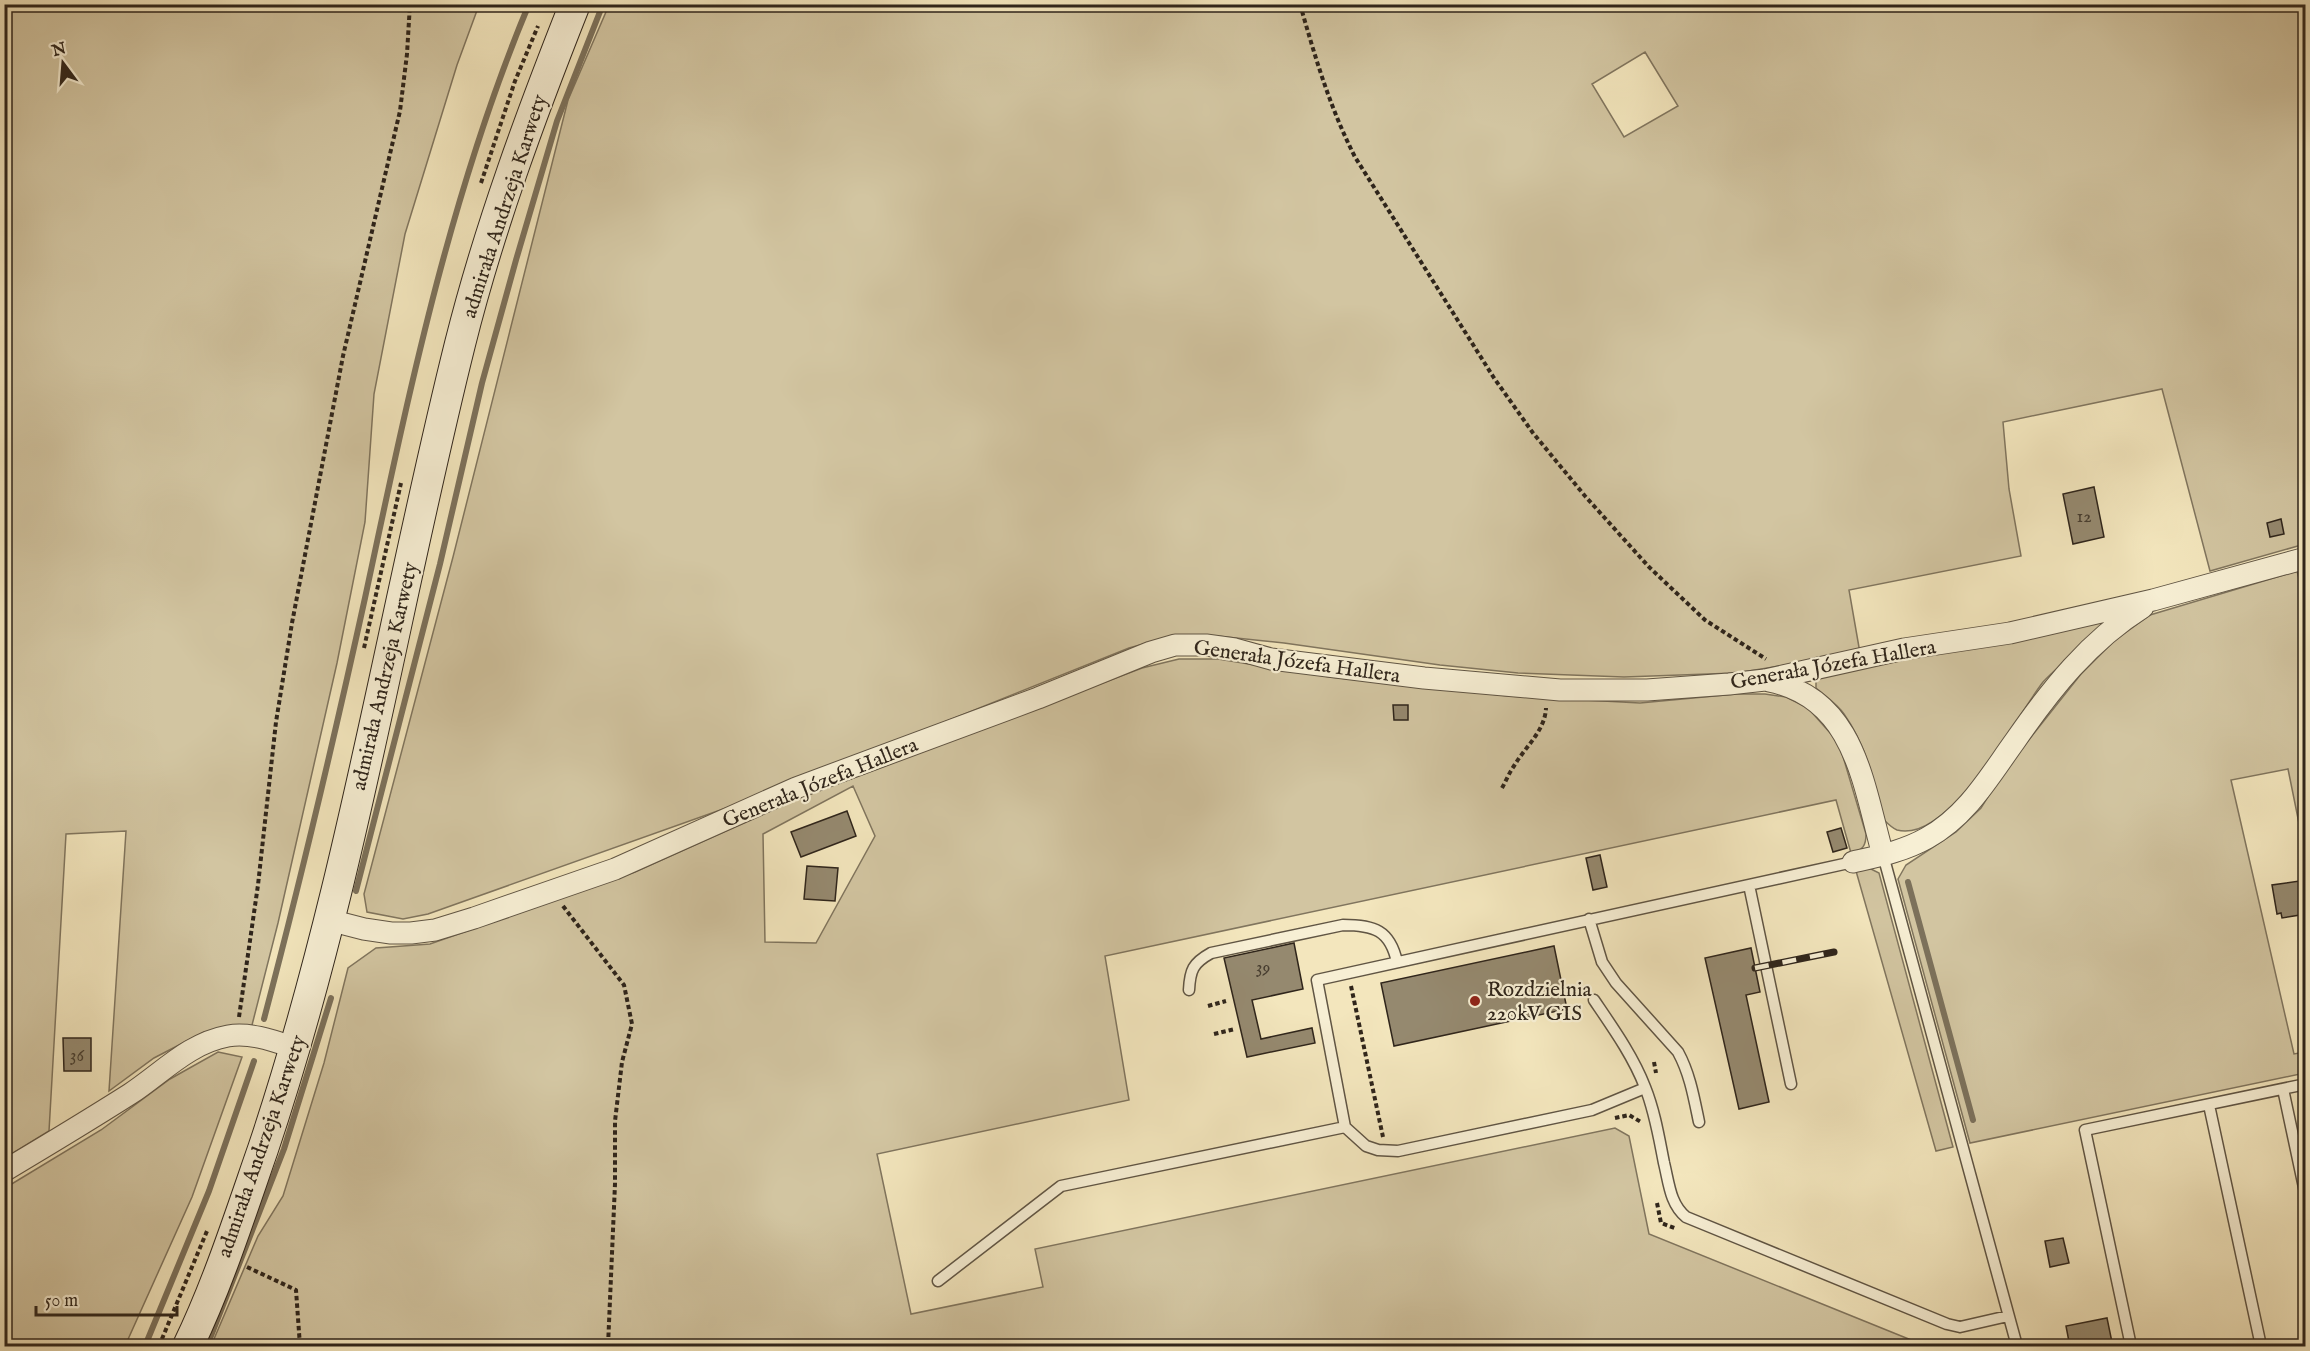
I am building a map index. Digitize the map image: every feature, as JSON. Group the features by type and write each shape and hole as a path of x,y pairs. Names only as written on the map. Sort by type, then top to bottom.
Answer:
{"main road":[{"name":"admirała Andrzeja Karwety","path":"188,1347 241,1214 295,1048 329,920 441,424 476,284 541,91 576,4"}],"street":[{"name":"Generała Józefa Hallera","path":"329,920 391,933 435,930 615,869 796,788 1046,695 1151,652 1175,645 1206,645 1235,649 1271,659 1324,666 1546,689 1647,690 1765,680 1904,650 2010,633 2153,600 2306,558"},
{"path":"1853,862 1907,848 1950,822 1971,802 2041,704 2082,655 2120,621 2153,600"},
{"path":"1765,680 1786,684 1802,691 1837,722 1851,745 1883,855"},
{"path":"4,1172 132,1092 166,1066 204,1042 251,1036 295,1048"}],"lane":[{"path":"1883,855 2017,1347"},
{"path":"1646,1088 1592,1110 1398,1151 1386,1151 1366,1146 1345,1126 1317,980 1853,862"},
{"path":"1749,885 1791,1084"},
{"path":"1589,919 1602,962 1616,983 1678,1052 1684,1063 1699,1122"},
{"path":"1189,990 1190,975 1198,961 1211,953 1343,925 1364,925 1384,933 1394,947 1397,962"},
{"path":"1594,1000 1622,1042 1646,1088 1656,1122 1672,1197 1675,1206 1686,1217 1947,1324 1960,1327 2008,1316"},
{"path":"2131,1347 2085,1130 2306,1084"},
{"path":"2283,1089 2306,1197"},
{"path":"2209,1105 2261,1347"},
{"path":"938,1281 1061,1186 1345,1126"}],"path":[{"path":"237,1036 258,885 276,722 287,656 343,356 400,111 410,4"},
{"path":"1300,4 1325,89 1336,119 1355,157 1460,325 1533,433 1585,496 1675,593 1705,620 1793,674"},
{"path":"479,188 515,81 543,15"},
{"path":"363,657 402,476"},
{"path":"1503,788 1513,766 1533,740 1545,718 1546,689"},
{"path":"552,891 624,986 632,1024 622,1062 615,1121 608,1347"},
{"path":"1348,973 1386,1151"},
{"path":"1208,1006 1226,1001"},
{"path":"1214,1034 1235,1029"},
{"path":"1606,1119 1629,1115 1640,1120 1641,1125"},
{"path":"1657,1201 1661,1223 1683,1232"},
{"path":"159,1347 209,1226"},
{"path":"224,1256 296,1290 300,1347"}],"shaded area":[{"path":"1995,4 2019,9 2020,4 2305,5 2305,544 2210,571 2162,389 2003,422 2009,489 2021,556 1849,590 1860,653 1736,673 1624,677 1518,673 1217,636 1169,637 1129,648 757,797 428,914 403,919 367,912 364,894 453,557 568,100 609,5","holes":["1645,52 1678,106 1624,137 1592,84"]},
{"path":"4,5 479,5 457,65 405,234 374,394 365,522 337,663 278,923 251,1029 204,1032 154,1058 109,1091 126,831 66,834 49,1131 5,1158"},
{"path":"2297,571 2306,605 2305,853 2288,769 2231,780 2294,1054 2305,1052 2305,1073 1970,1143 1898,879 1906,865 1956,832 1981,808 2004,771 2081,674 2114,641 2150,615"},
{"path":"2111,614 2043,682 1979,774 1959,799 1938,818 1917,829 1897,830 1883,819 1873,778 1858,738 1841,710 1816,688 1816,679 1823,673"},
{"path":"1179,659 1218,659 1330,677 1509,696 1640,703 1736,694 1786,697 1808,708 1839,743 1866,834 1865,842 1861,849 1851,853 1836,800 1105,956 1129,1100 877,1154 911,1314 1043,1287 1035,1249 1615,1128 1629,1136 1649,1234 1926,1346 211,1346 258,1236 283,1196 324,1063 348,968 376,948 430,944 635,872 790,802 1142,668","holes":["853,786 875,836 816,943 765,942 763,834"]},
{"path":"1869,868 1879,873 1953,1147 1936,1151 1856,871"},
{"path":"218,1052 242,1057 192,1197 125,1346 5,1346 5,1188 101,1130 170,1079"}],"building":[{"path":"2094,487 2104,537 2073,544 2063,494"},
{"path":"2281,519 2284,534 2270,537 2267,523"},
{"path":"1393,705 1408,705 1408,720 1394,720"},
{"path":"847,811 856,836 801,857 791,832"},
{"path":"1841,828 1847,848 1833,852 1827,832"},
{"path":"1600,855 1607,887 1593,890 1586,858"},
{"path":"807,866 838,868 835,901 804,899"},
{"path":"2306,880 2306,914 2282,918 2281,913 2277,914 2272,885"},
{"path":"1294,943 1303,989 1252,1000 1261,1039 1312,1028 1315,1043 1247,1057 1224,958"},
{"name":"Rozdzielnia 220kV GIS","path":"1554,946 1567,1009 1394,1046 1381,983"},
{"path":"1751,948 1760,992 1746,995 1769,1102 1739,1109 1705,958"},
{"path":"63,1038 91,1038 91,1071 64,1071"},
{"path":"2063,1238 2069,1263 2050,1267 2045,1241"},
{"path":"2107,1318 2113,1347 2070,1347 2066,1326"}],"waterway":[{"path":"264,1019 329,756 433,297 476,149 529,4"},
{"path":"356,891 440,564 482,383 516,260 557,121 603,4"},
{"path":"1908,882 1973,1120"},
{"path":"207,1346 284,1149 331,998"},
{"path":"145,1346 209,1191 254,1061"}],"railway":[{"path":"1755,968 1834,952"}],"place":[{"name":"Rozdzielnia 220kV GIS","path":"1475,1001"}]}
